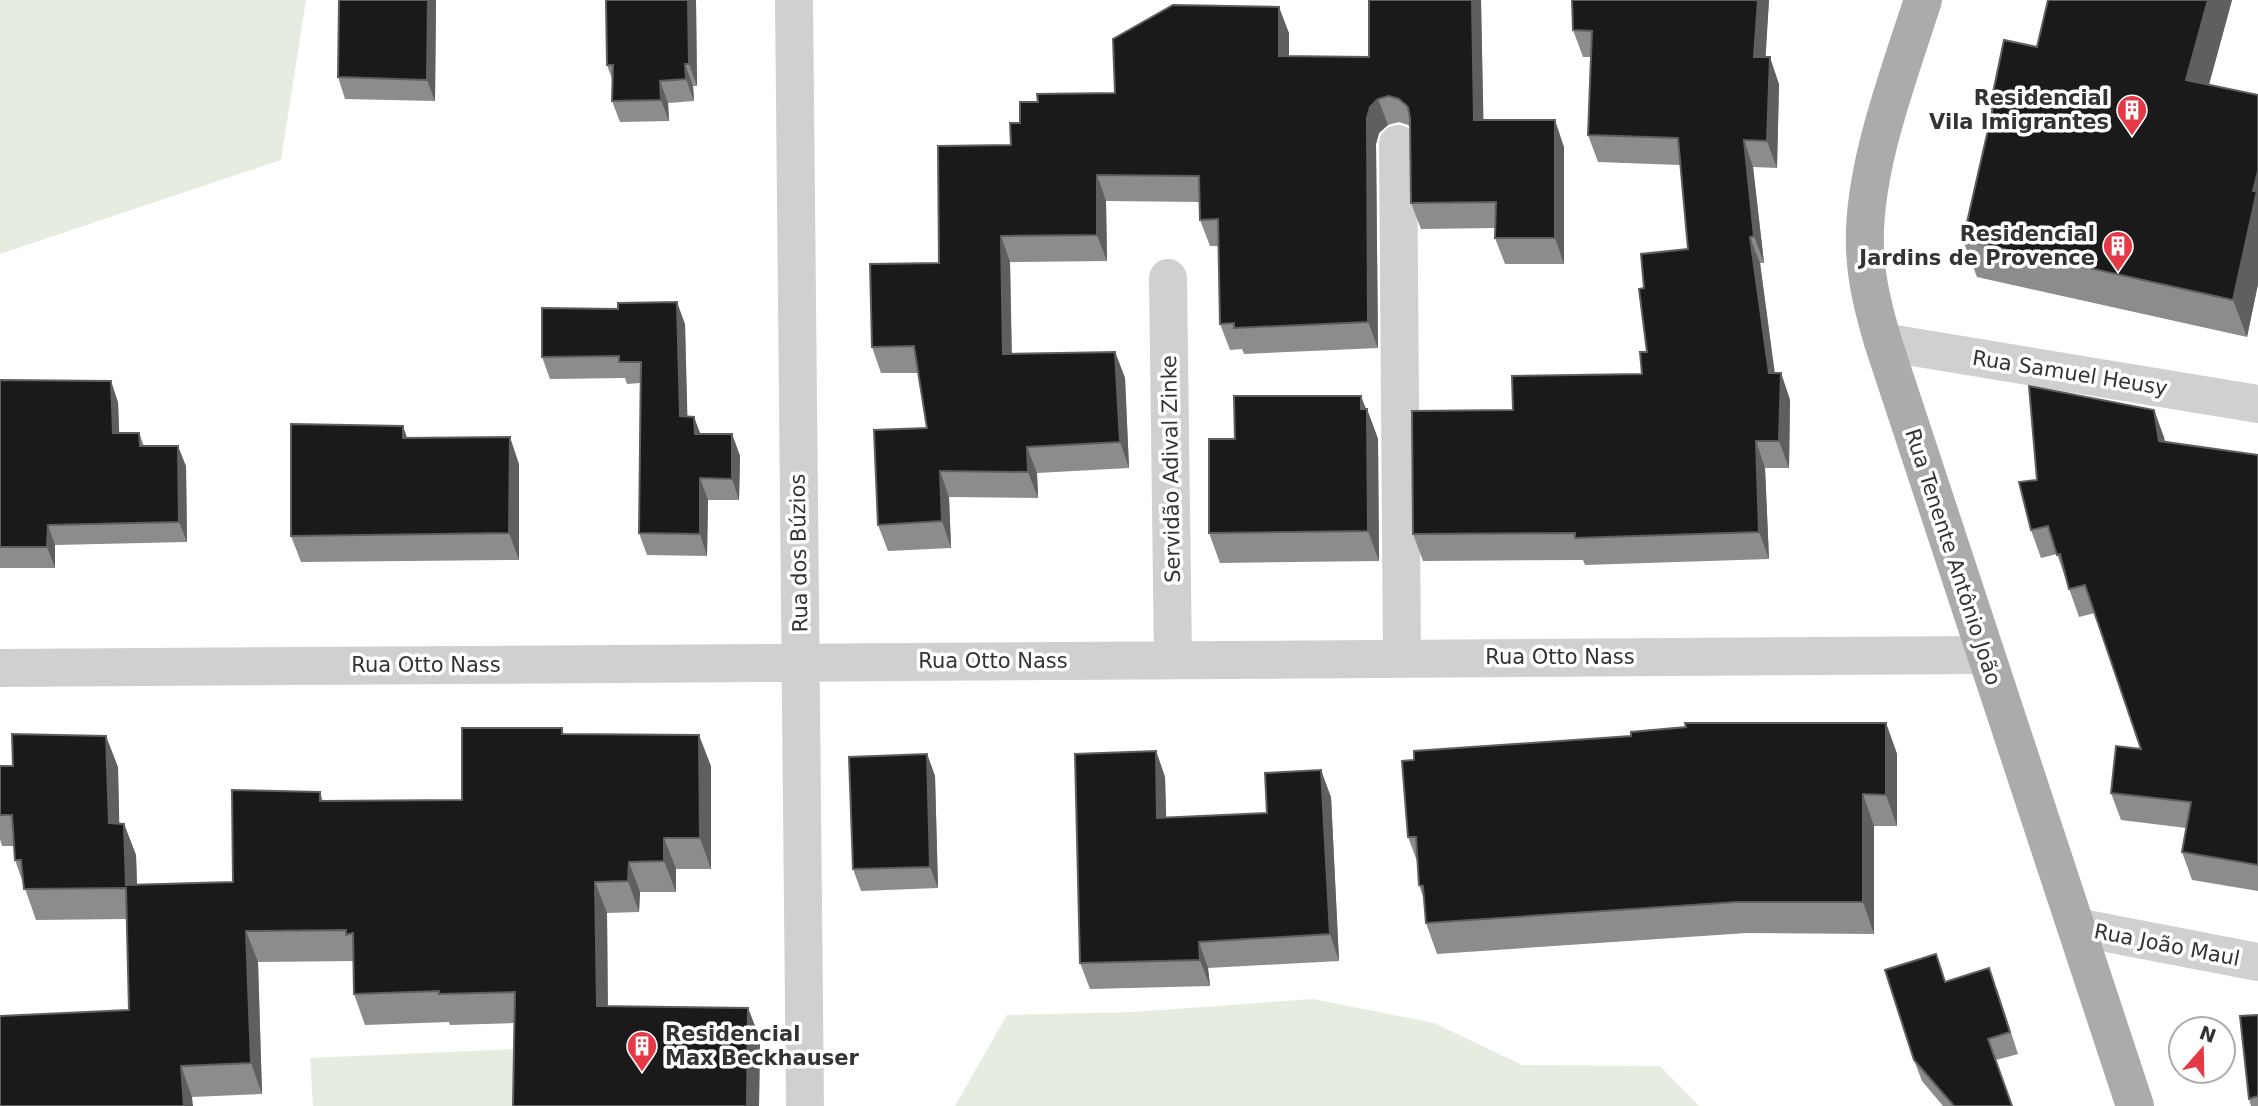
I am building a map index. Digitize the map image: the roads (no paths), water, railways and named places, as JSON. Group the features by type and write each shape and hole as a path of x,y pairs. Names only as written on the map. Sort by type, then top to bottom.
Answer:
{"main road":[{"name":"Rua Tenente Antônio João","path":"1923,0 1886,117 1870,185 1865,247 1869,296 2135,1106"}],"street":[{"name":"Rua dos Búzios","path":"794,0 805,1106"},
{"path":"1398,144 1402,658"},
{"name":"Servidão Adival Zinke","path":"1168,278 1173,660"},
{"name":"Rua Samuel Heusy","path":"1883,342 2258,404"},
{"name":"Rua Otto Nass","path":"0,668 1986,655"},
{"name":"Rua João Maul","path":"2076,927 2258,962"}],"place":[{"name":"Residencial Vila Imigrantes","path":"2132,137"},
{"name":"Residencial Jardins de Provence","path":"2118,273"},
{"name":"Residencial Max Beckhauser","path":"642,1073"}]}
